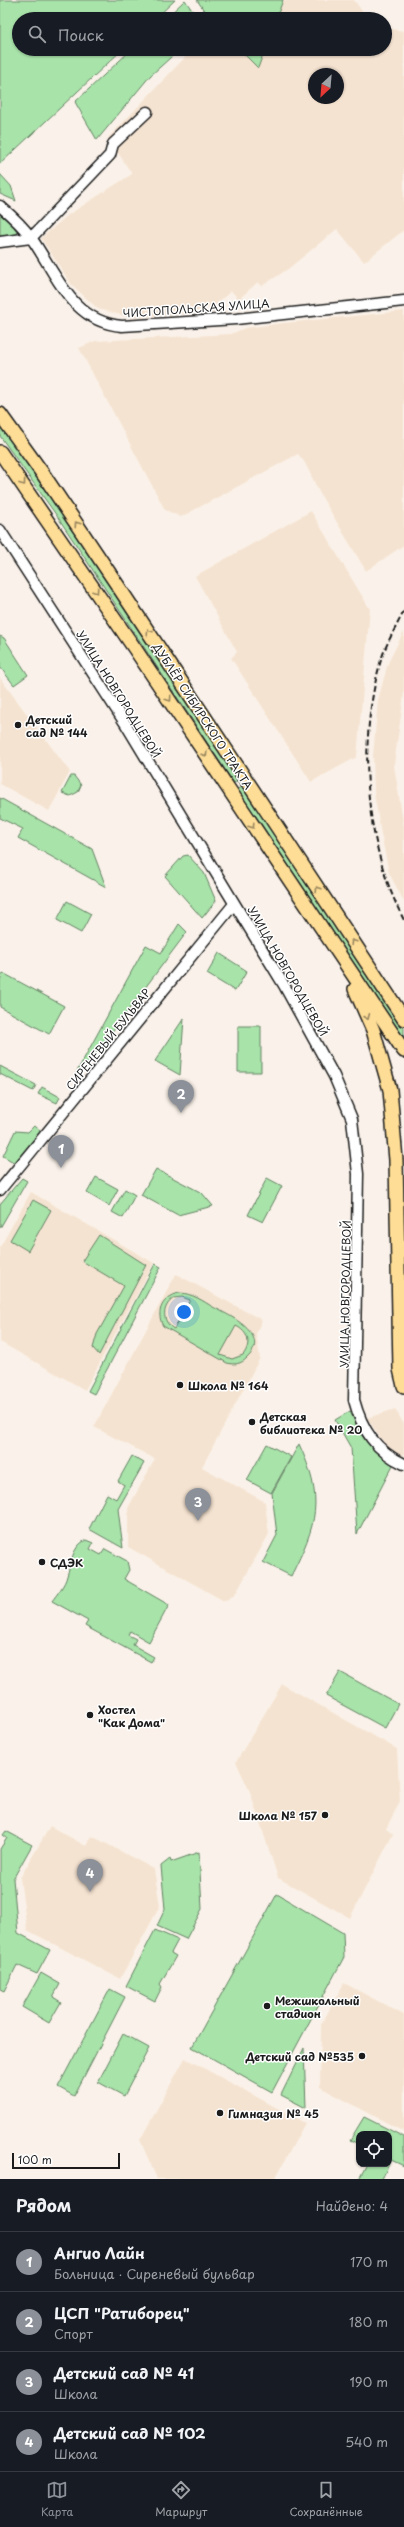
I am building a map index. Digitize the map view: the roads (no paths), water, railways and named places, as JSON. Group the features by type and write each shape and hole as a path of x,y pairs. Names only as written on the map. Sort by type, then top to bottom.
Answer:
{"main road":[{"name":"ДУБЛЁР СИБИРСКОГО ТРАКТА","path":"0,414 96,553 404,1019"},
{"name":"ДУБЛЁР СИБИРСКОГО ТРАКТА","path":"0,452 56,532 404,1052"},
{"name":"ДУБЛЁР СИБИРСКОГО ТРАКТА","path":"325,932 358,995 373,1030 390,1090 396,1160 400,1369 404,1386"},
{"name":"ДУБЛЁР СИБИРСКОГО ТРАКТА","path":"400,1369 404,1344"}],"street":[{"path":"0,242 31,238 110,155 113,144 147,112"},
{"name":"ЧИСТОПОЛЬСКАЯ УЛИЦА","path":"0,206 31,238 76,305 94,320 108,324 122,326 236,319 404,301"},
{"name":"УЛИЦА НОВГОРОДЦЕВОЙ","path":"0,530 125,723 311,1034 334,1076 352,1119 356,1144 358,1182 354,1400 358,1415 370,1438 377,1447 404,1464"},
{"name":"СИРЕНЕВЫЙ БУЛЬВАР","path":"0,1190 234,904"}],"railway":[{"path":"404,611 388,642 381,660 373,692 367,759 368,793 380,859 404,920"}],"place":[{"name":"Детский сад № 144","path":"18,725"},
{"name":"ЦСП \"Ратиборец\"","path":"181,1113"},
{"name":"Ангио Лайн","path":"61,1168"},
{"name":"Школа № 164","path":"180,1385"},
{"name":"Детская библиотека № 20","path":"252,1422"},
{"name":"Детский сад № 41","path":"198,1521"},
{"name":"СДЭК","path":"42,1562"},
{"name":"Хостел \"Как Дома\"","path":"90,1715"},
{"name":"Школа № 157","path":"325,1815"},
{"name":"Детский сад № 102","path":"90,1892"},
{"name":"Межшкольный стадион","path":"267,2006"},
{"name":"Детский сад №535","path":"362,2056"},
{"name":"Гимназия № 45","path":"220,2113"}]}
